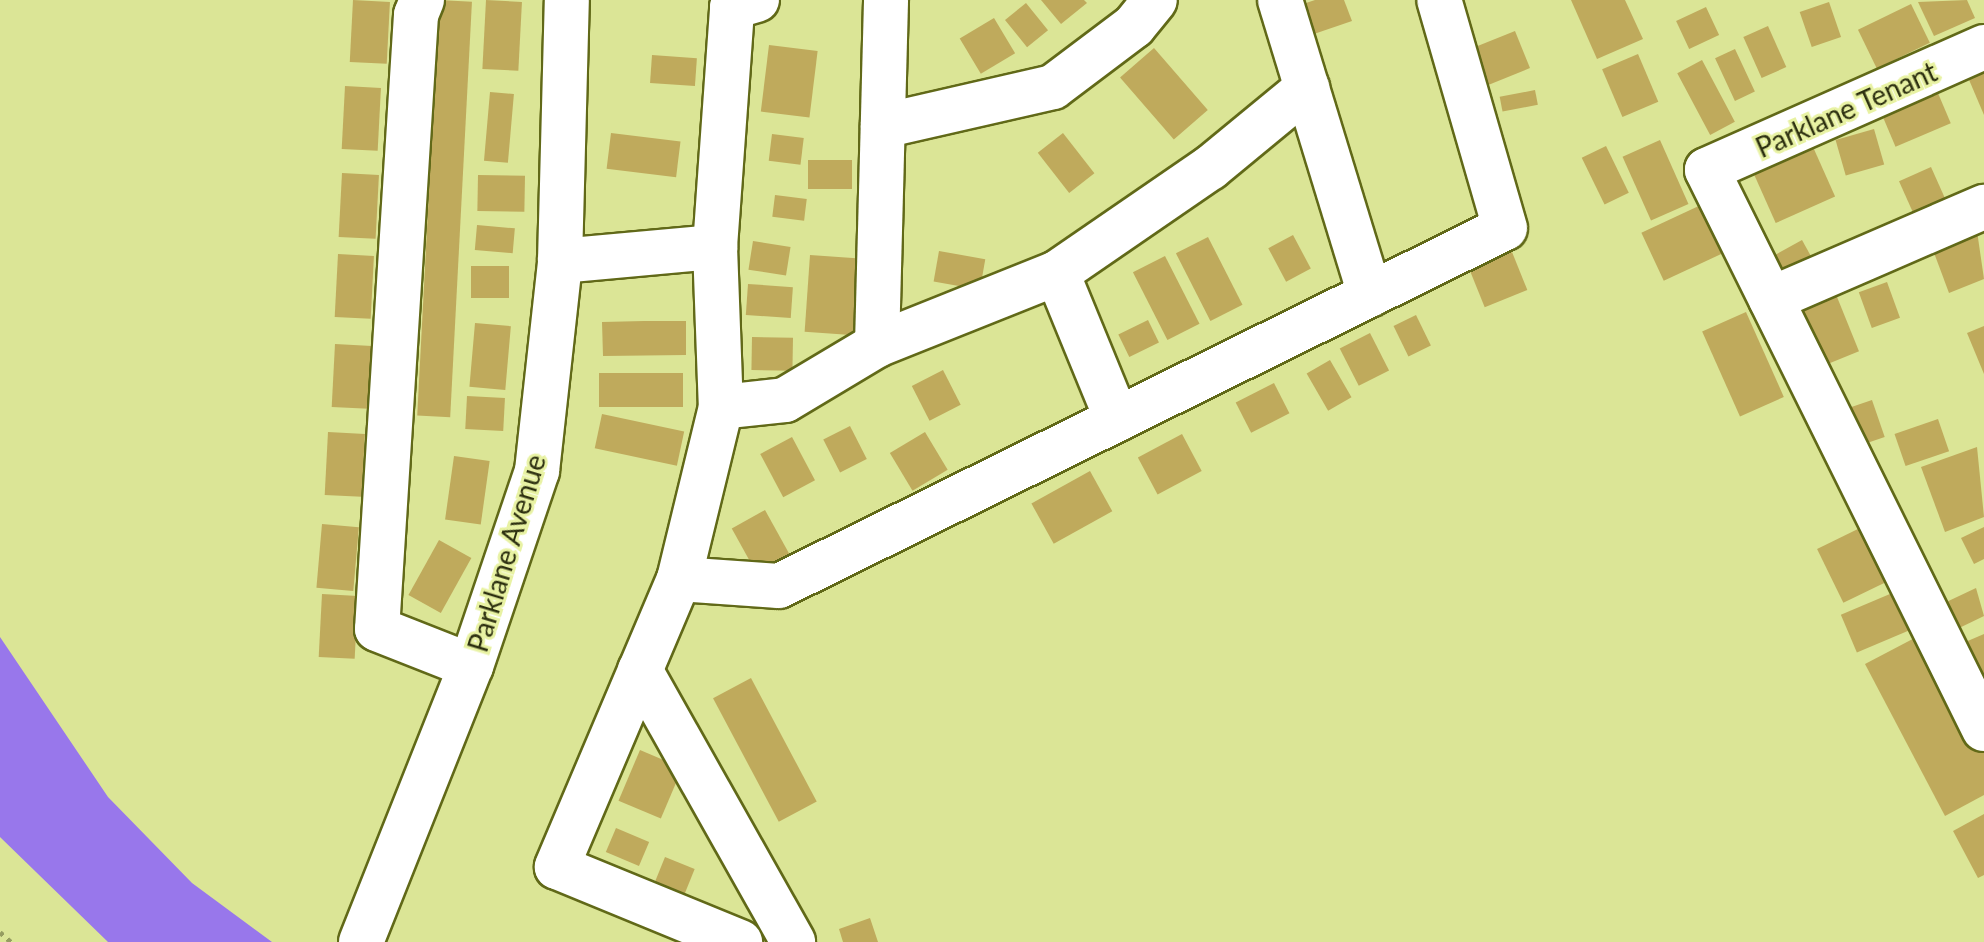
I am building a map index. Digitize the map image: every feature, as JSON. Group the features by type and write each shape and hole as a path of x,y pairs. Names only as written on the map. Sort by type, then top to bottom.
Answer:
{"street":[{"path":"422,0 377,629 471,666"},
{"name":"Parklane Avenue","path":"362,938 471,666 537,471 560,261 567,0"},
{"path":"740,942 557,867 679,579 721,407 715,247 732,7 757,0"},
{"path":"877,345 886,0"},
{"path":"883,126 1053,87 1134,26 1155,0"},
{"path":"1280,0 1370,295"},
{"path":"679,579 779,586 1505,228 1439,0"},
{"name":"Parklane Tenant","path":"1771,299 1707,170 1984,47"},
{"path":"721,407 785,400 877,345 1057,273 1210,168 1307,88"},
{"path":"1984,207 1771,299 1984,729"},
{"path":"560,261 715,247"},
{"path":"1057,273 1117,419"},
{"path":"640,670 793,942"}],"path":[{"path":"0,932 11,942"}],"shaded area":[{"path":"0,637 108,797 192,883 272,942 108,942 0,837"}],"building":[{"path":"353,0 390,2 387,64 350,62"},
{"path":"439,0 472,2 450,417 417,415"},
{"path":"486,0 522,2 518,71 482,69"},
{"path":"1041,0 1084,0 1087,3 1061,24"},
{"path":"1315,0 1344,0 1352,21 1311,35 1300,5"},
{"path":"1571,0 1625,0 1643,39 1597,59"},
{"path":"1967,0 1975,18 1934,36 1918,2"},
{"path":"1829,2 1841,37 1812,47 1800,12"},
{"path":"1026,3 1048,30 1027,47 1005,20"},
{"path":"1911,4 1930,43 1877,69 1858,30"},
{"path":"1706,7 1719,35 1689,49 1676,21"},
{"path":"994,18 1015,53 981,74 960,39"},
{"path":"1768,26 1786,67 1762,78 1743,37"},
{"path":"1515,31 1530,68 1488,85 1473,48"},
{"path":"769,45 818,51 809,117 761,112"},
{"path":"1154,48 1208,110 1174,139 1120,78"},
{"path":"1735,49 1755,92 1735,101 1715,58"},
{"path":"1638,54 1658,102 1622,117 1602,69"},
{"path":"652,55 697,58 695,86 650,83"},
{"path":"1984,59 1984,115 1964,68"},
{"path":"1702,60 1735,122 1710,135 1677,73"},
{"path":"1932,79 1951,123 1896,147 1877,102"},
{"path":"345,86 381,88 378,151 342,149"},
{"path":"1535,90 1538,105 1503,112 1500,97"},
{"path":"490,92 514,94 508,163 484,161"},
{"path":"1805,129 1835,197 1776,223 1746,155"},
{"path":"1874,129 1884,165 1846,176 1836,140"},
{"path":"611,133 680,142 676,177 607,169"},
{"path":"1063,133 1094,173 1069,193 1038,153"},
{"path":"772,134 804,138 800,165 769,161"},
{"path":"1660,140 1688,204 1651,221 1623,157"},
{"path":"1606,146 1629,193 1605,205 1582,158"},
{"path":"808,160 852,160 852,189 808,189"},
{"path":"1931,167 1949,208 1917,222 1899,181"},
{"path":"342,173 379,175 376,239 339,237"},
{"path":"478,175 525,176 524,212 477,211"},
{"path":"775,195 807,199 804,221 772,217"},
{"path":"1703,204 1725,252 1664,281 1641,233"},
{"path":"1976,224 1984,279 1949,293 1930,242"},
{"path":"477,225 515,228 513,253 475,250"},
{"path":"1293,235 1311,269 1286,282 1268,248"},
{"path":"1208,237 1243,305 1210,321 1176,253"},
{"path":"1802,240 1817,267 1773,291 1758,264"},
{"path":"753,241 791,247 786,276 748,270"},
{"path":"939,251 985,259 980,290 934,282"},
{"path":"1512,252 1527,290 1485,307 1469,269"},
{"path":"338,254 374,256 371,319 335,317"},
{"path":"810,255 867,259 861,336 805,332"},
{"path":"1165,256 1200,324 1167,340 1133,272"},
{"path":"471,266 509,266 509,298 471,298"},
{"path":"1887,282 1900,318 1872,328 1859,292"},
{"path":"748,284 793,287 791,318 746,315"},
{"path":"1835,292 1859,351 1817,368 1793,309"},
{"path":"1746,312 1784,397 1740,416 1702,332"},
{"path":"1416,315 1431,346 1408,357 1394,326"},
{"path":"1148,320 1159,342 1129,357 1118,334"},
{"path":"686,321 686,355 603,356 602,322"},
{"path":"475,323 511,326 505,390 469,387"},
{"path":"1984,326 1984,374 1967,333"},
{"path":"1370,333 1389,370 1359,386 1340,348"},
{"path":"752,337 793,338 792,371 751,370"},
{"path":"335,344 372,346 369,409 332,407"},
{"path":"1330,360 1352,397 1328,411 1307,374"},
{"path":"943,370 961,405 930,421 912,386"},
{"path":"599,373 683,373 683,407 599,407"},
{"path":"1274,383 1289,413 1251,433 1236,403"},
{"path":"467,396 505,398 503,431 465,429"},
{"path":"1872,400 1885,437 1849,449 1836,412"},
{"path":"602,414 684,431 677,466 595,448"},
{"path":"1938,419 1949,451 1906,466 1895,434"},
{"path":"850,426 867,459 840,473 823,440"},
{"path":"328,432 365,434 362,497 325,495"},
{"path":"925,432 948,470 913,491 890,453"},
{"path":"1182,434 1202,471 1158,495 1138,457"},
{"path":"792,437 815,480 783,497 760,454"},
{"path":"1977,447 1984,517 1945,532 1921,467"},
{"path":"454,456 490,461 481,524 445,519"},
{"path":"1090,471 1112,511 1054,544 1031,503"},
{"path":"765,510 791,557 758,576 732,528"},
{"path":"322,524 359,527 353,591 316,588"},
{"path":"1862,527 1888,581 1843,603 1817,549"},
{"path":"1984,527 1984,559 1974,564 1961,538"},
{"path":"439,540 471,558 441,613 408,595"},
{"path":"1976,588 1984,616 1953,631 1940,605"},
{"path":"1897,591 1913,629 1857,653 1841,615"},
{"path":"322,594 358,596 355,659 319,657"},
{"path":"1926,632 1984,744 1984,795 1945,816 1865,664"},
{"path":"1984,634 1984,674 1978,677 1963,643"},
{"path":"751,678 817,802 779,822 713,698"},
{"path":"640,750 682,768 661,819 619,801"},
{"path":"1984,814 1984,875 1978,878 1953,831"},
{"path":"616,828 649,842 639,866 606,852"},
{"path":"665,857 695,869 684,895 655,883"},
{"path":"870,918 878,942 843,942 839,929"}]}
